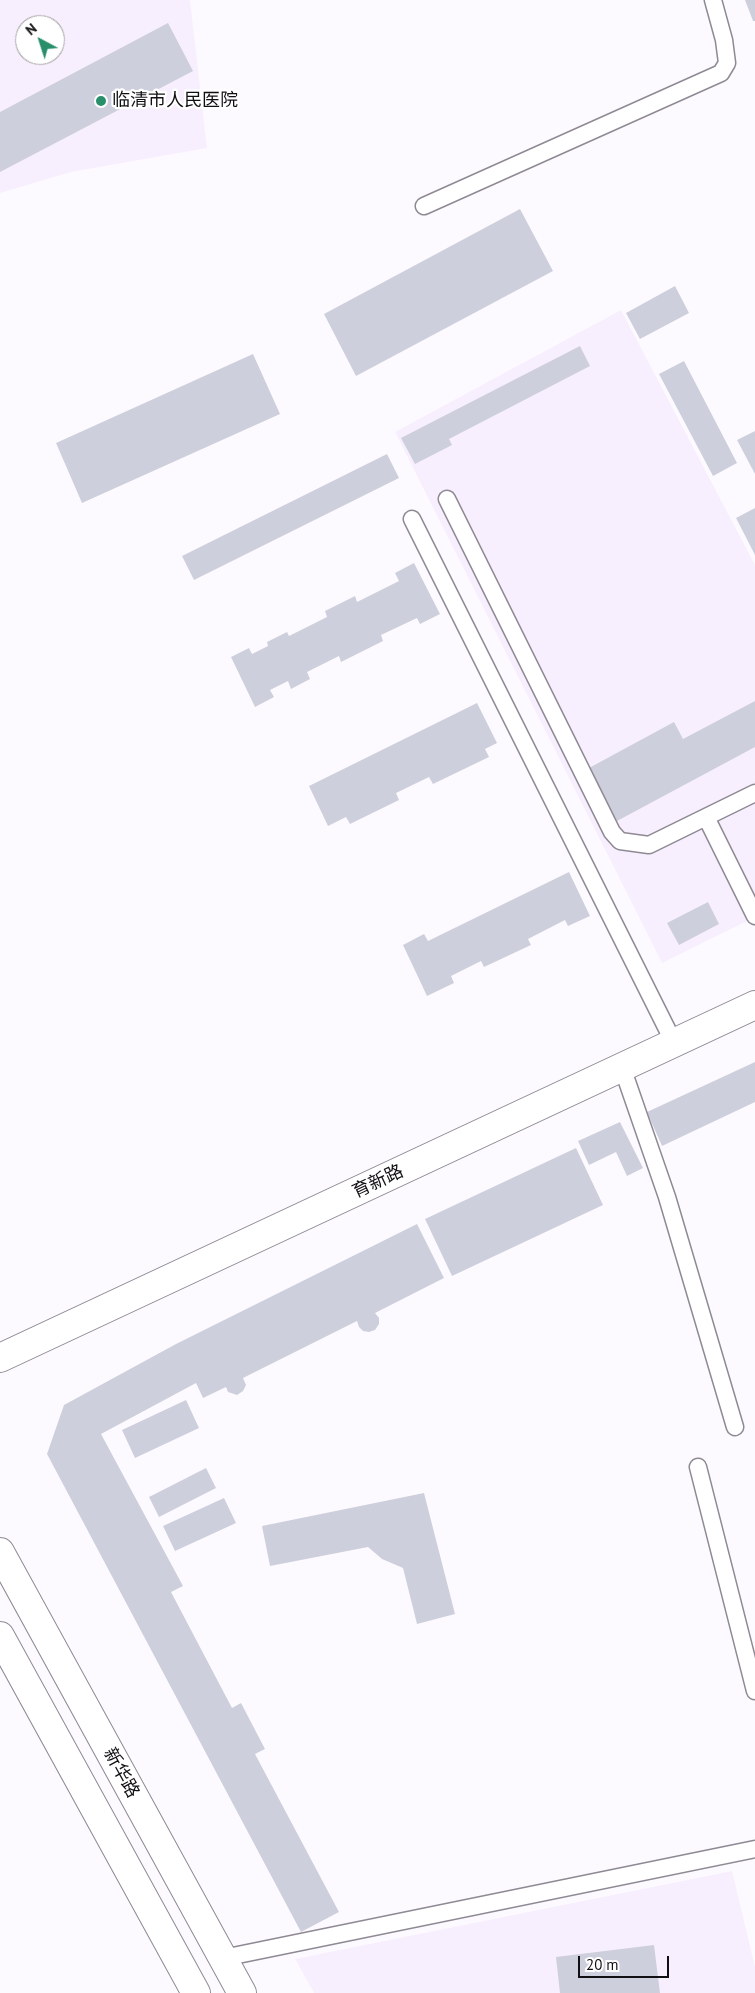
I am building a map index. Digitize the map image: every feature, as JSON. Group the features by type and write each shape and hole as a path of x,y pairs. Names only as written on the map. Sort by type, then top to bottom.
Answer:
{"main road":[{"name":"育新路","path":"0,1358 755,1005"},
{"name":"新华路","path":"0,1552 242,1993"},
{"path":"0,1636 196,1993"}],"lane":[{"path":"424,206 721,73 726,62 724,40 713,0"},
{"path":"447,498 612,832 620,841 649,846 755,792"},
{"path":"412,519 674,1043"},
{"path":"706,817 755,916"},
{"path":"622,1067 668,1197 735,1427"},
{"path":"698,1466 755,1691"},
{"path":"222,1958 755,1849"}],"shaded area":[{"name":"临清市人民医院","path":"0,0 190,0 207,148 71,172 0,193"},
{"path":"621,310 755,565 755,917 662,963 395,432"},
{"path":"732,1871 755,1967 755,1993 314,1993 295,1959"}],"building":[{"path":"745,0 755,0 755,21 753,21"},
{"path":"168,23 193,71 0,172 0,112"},
{"path":"520,209 553,271 356,376 324,314"},
{"path":"675,286 689,313 640,339 626,313"},
{"path":"580,346 590,366 449,439 452,445 415,464 401,438"},
{"path":"253,354 280,414 82,503 56,443"},
{"path":"684,361 737,463 713,476 659,374"},
{"path":"755,431 755,474 737,440"},
{"path":"387,454 399,478 194,580 182,556"},
{"path":"755,508 755,555 736,518"},
{"path":"414,563 440,614 420,624 417,618 381,635 383,641 341,662 339,656 307,672 310,679 291,689 288,681 270,690 274,697 255,707 231,657 249,648 252,654 268,646 267,642 287,632 289,636 327,617 325,611 355,596 357,602 399,581 395,573"},
{"path":"755,701 755,747 617,821 589,768 674,722 683,739"},
{"path":"477,703 497,743 485,749 489,757 433,784 429,777 396,793 399,800 350,824 346,817 328,826 309,786"},
{"path":"569,872 590,916 568,926 565,920 528,939 531,945 484,967 481,961 451,976 454,983 427,996 403,945 424,934 428,941"},
{"path":"708,902 719,924 679,945 667,923"},
{"path":"755,1062 755,1102 662,1146 647,1112"},
{"path":"620,1122 643,1168 627,1176 616,1152 589,1165 578,1141"},
{"path":"576,1148 603,1205 452,1276 425,1219"},
{"path":"417,1224 444,1278 375,1313 379,1318 379,1324 375,1330 363,1331 357,1321 243,1378 246,1385 243,1391 237,1395 228,1392 226,1387 203,1398 196,1383 101,1434 183,1586 171,1592 232,1708 241,1703 265,1749 255,1754 339,1912 301,1932 47,1454 64,1405 176,1344"},
{"path":"186,1400 199,1428 135,1458 122,1430"},
{"path":"206,1468 216,1488 159,1517 149,1497"},
{"path":"424,1493 455,1614 417,1624 403,1568 382,1559 368,1547 270,1566 262,1526"},
{"path":"224,1498 236,1523 175,1551 163,1526"},
{"path":"654,1945 660,1993 560,1993 556,1957"}],"place":[{"name":"临清市人民医院","path":"101,101"}]}
